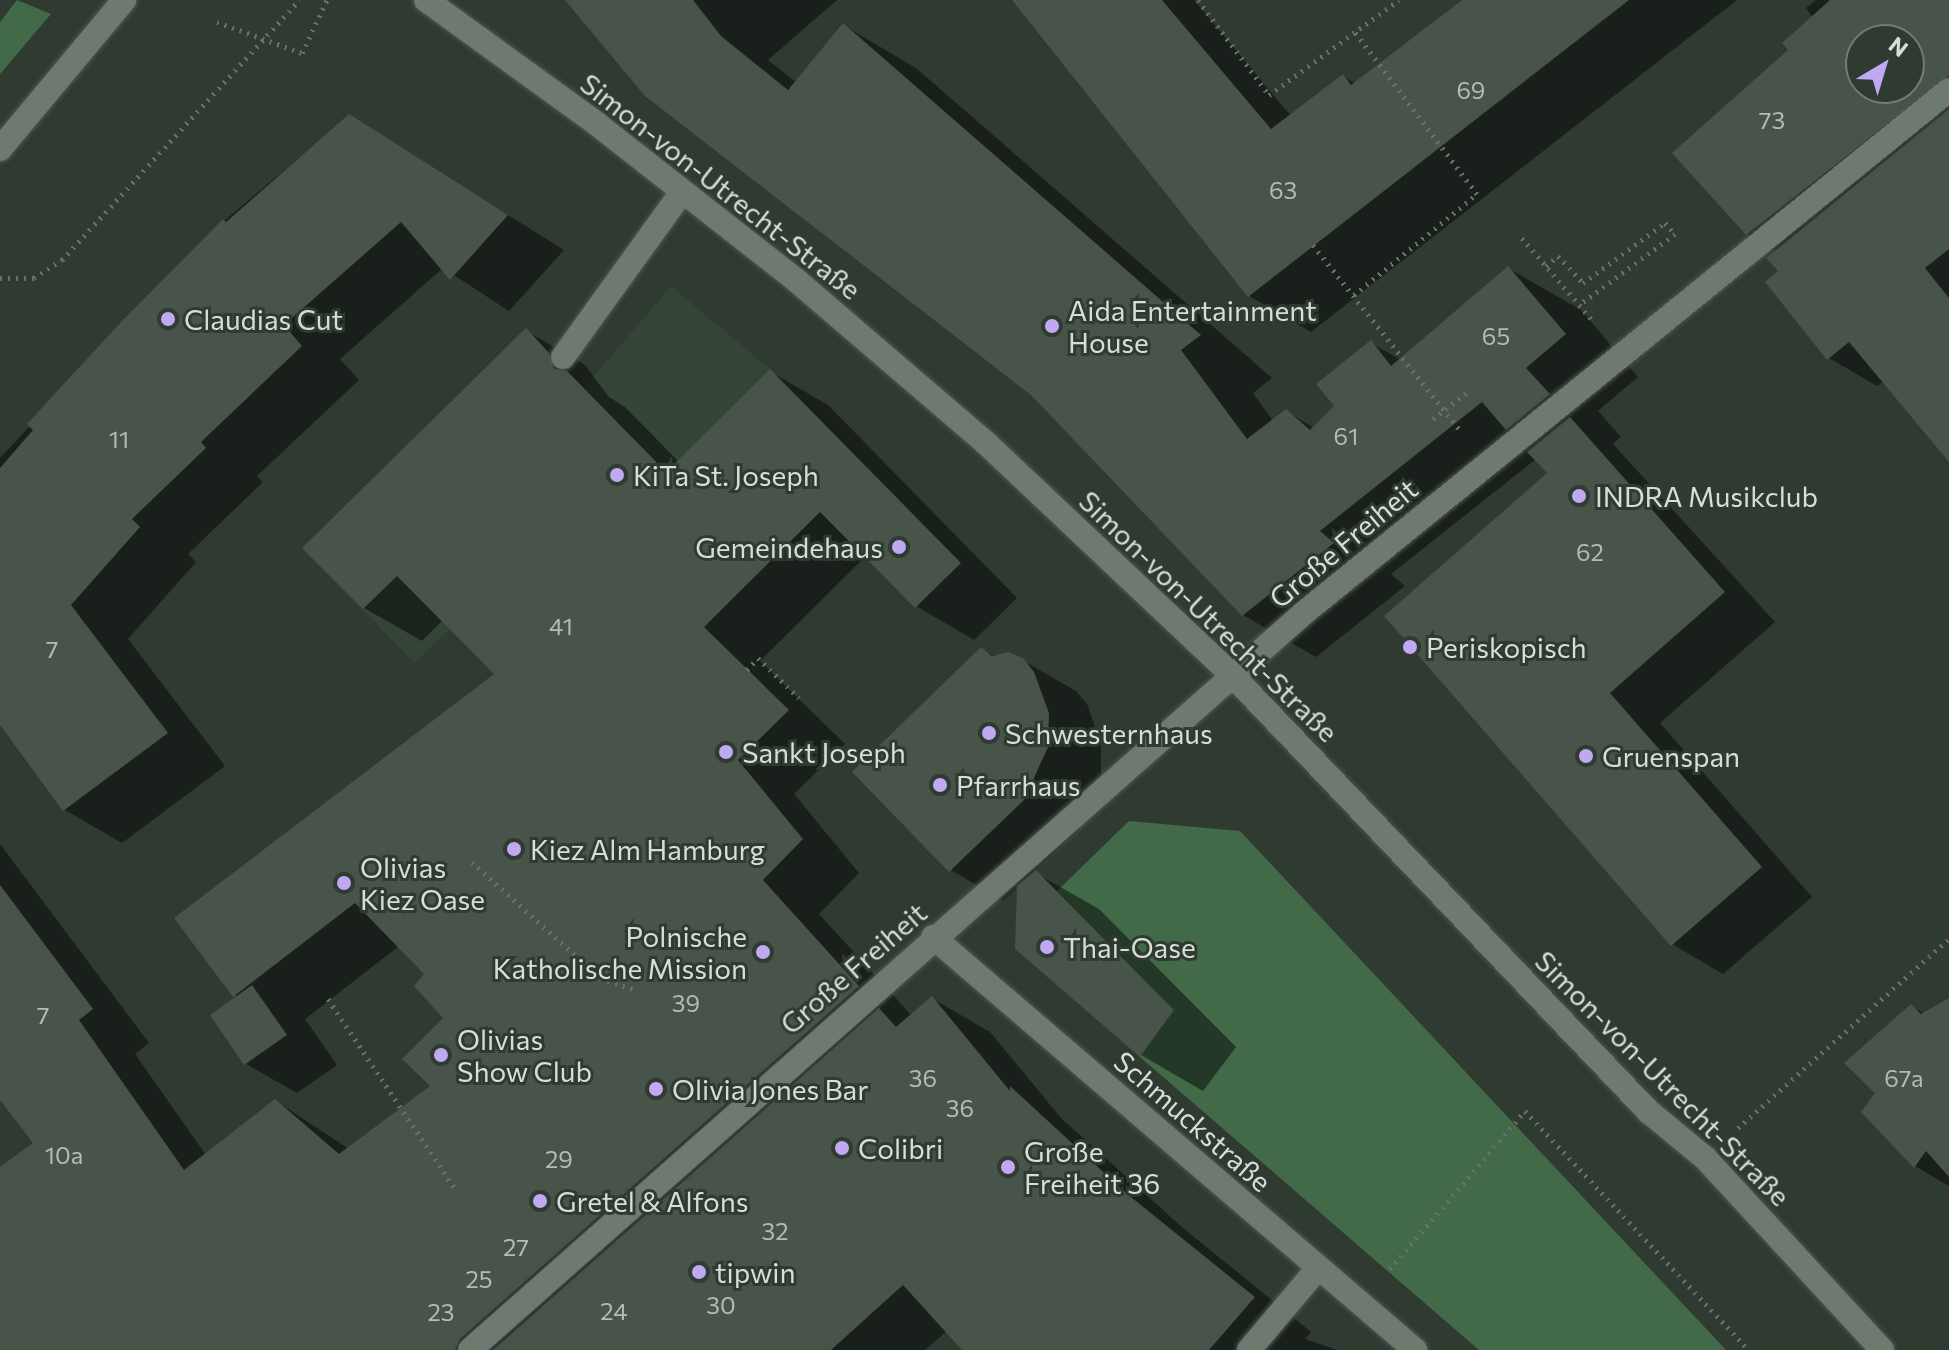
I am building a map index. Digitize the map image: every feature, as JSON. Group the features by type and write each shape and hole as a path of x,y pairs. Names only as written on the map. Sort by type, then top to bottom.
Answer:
{"street":[{"path":"0,149 124,0"},
{"name":"Simon-von-Utrecht-Straße","path":"426,0 682,192 987,444 1234,677 1648,1111 1705,1158 1882,1350"},
{"name":"Große Freiheit","path":"470,1350 933,937 1305,612 1949,90"},
{"path":"563,357 682,192"},
{"name":"Schmuckstraße","path":"933,937 1415,1350"},
{"path":"1249,1350 1318,1268"}],"path":[{"path":"0,278 34,278 62,260 261,37 299,0"},
{"path":"217,22 302,53 327,0"},
{"path":"1198,0 1269,95 1399,0"},
{"path":"1354,295 1477,194 1355,32"},
{"path":"1546,266 1558,256 1583,283 1665,223 1675,234 1579,305"},
{"path":"1522,238 1570,293"},
{"path":"1313,245 1455,424"},
{"path":"1433,419 1470,390"},
{"path":"747,670 758,658 799,698"},
{"path":"472,862 600,978 638,991"},
{"path":"1705,1158 1949,939"},
{"path":"328,999 457,1192"},
{"path":"1361,1304 1525,1111 1749,1350"}],"shaded area":[{"name":"KiTa St. Joseph","path":"671,286 770,369 866,467 602,483 415,663 302,548 526,328 584,388"}],"green space":[{"path":"17,0 51,14 0,74 0,22"},
{"path":"1129,821 1240,831 1726,1350 1479,1350 1140,1057 1174,1010 1057,891"}],"building":[{"name":"Aida Entertainment House","path":"565,0 693,0 721,36 788,90 843,23 1201,335 1181,350 1247,439 1286,409 1310,430 1334,406 1316,384 1371,340 1391,366 1508,266 1566,334 1526,368 1550,394 1506,430 1482,402 1320,531 1334,543 1242,616 1031,395 645,96"},
{"path":"1012,0 1162,0 1271,129 1343,74 1351,85 1462,0 1629,0 1248,297"},
{"path":"1830,0 1949,0 1949,75 1925,94 1925,24 1845,24 1845,104 1912,104 1746,235 1672,153 1788,50 1782,43"},
{"path":"1949,109 1949,249 1925,268 1949,298 1949,462 1849,342 1827,360 1765,282 1778,271 1766,258"},
{"path":"349,114 508,215 450,280 401,222 284,325 302,346 201,442 206,448 132,519 140,527 71,605 168,733 63,811 0,725 0,468 33,430 27,424 121,322 223,219 226,222"},
{"path":"526,328 549,353 554,369 567,371 666,472 770,369 961,563 915,608 820,512 704,627 789,710 738,760 803,839 763,880 859,986 460,1339 455,1350 0,1350 0,1167 33,1143 0,1100 0,885 93,1009 79,1020 184,1170 275,1099 339,1154 430,1086 402,1059 443,1018 414,986 424,974 355,903 233,997 174,918 494,674 397,576 363,609 302,548"},
{"name":"Gruenspan","path":"1570,417 1725,592 1610,693 1762,867 1671,946 1384,616 1547,473 1527,452"},
{"path":"981,647 992,656 1008,652 1023,658 1034,672 1049,713 1048,747 1024,800 949,872 852,772"},
{"path":"1036,870 1174,1010 1140,1057 1015,949 1017,886"},
{"path":"252,985 287,1035 244,1065 210,1015"},
{"path":"932,996 1010,1091 1010,1086 1126,1193 1255,1297 1209,1350 962,1350 903,1285 831,1350 493,1350 879,1008 896,1027"},
{"path":"1949,998 1949,1177 1926,1151 1914,1168 1861,1112 1875,1093 1844,1063 1911,1004 1921,1014"}],"place":[{"name":"Claudias Cut","path":"168,319"},
{"name":"Aida Entertainment House","path":"1052,326"},
{"name":"KiTa St. Joseph","path":"617,475"},
{"name":"INDRA Musikclub","path":"1579,496"},
{"name":"Gemeindehaus","path":"899,547"},
{"name":"Periskopisch","path":"1410,647"},
{"name":"Schwesternhaus","path":"989,733"},
{"name":"Sankt Joseph","path":"726,752"},
{"name":"Gruenspan","path":"1586,756"},
{"name":"Pfarrhaus","path":"940,785"},
{"name":"Kiez Alm Hamburg","path":"514,849"},
{"name":"Olivias Kiez Oase","path":"344,883"},
{"name":"Thai-Oase","path":"1047,947"},
{"name":"Polnische Katholische Mission","path":"763,952"},
{"name":"Olivias Show Club","path":"441,1055"},
{"name":"Olivia Jones Bar","path":"656,1089"},
{"name":"Colibri","path":"842,1148"},
{"name":"Große Freiheit 36","path":"1008,1167"},
{"name":"Gretel & Alfons","path":"540,1201"},
{"name":"tipwin","path":"699,1272"}]}
